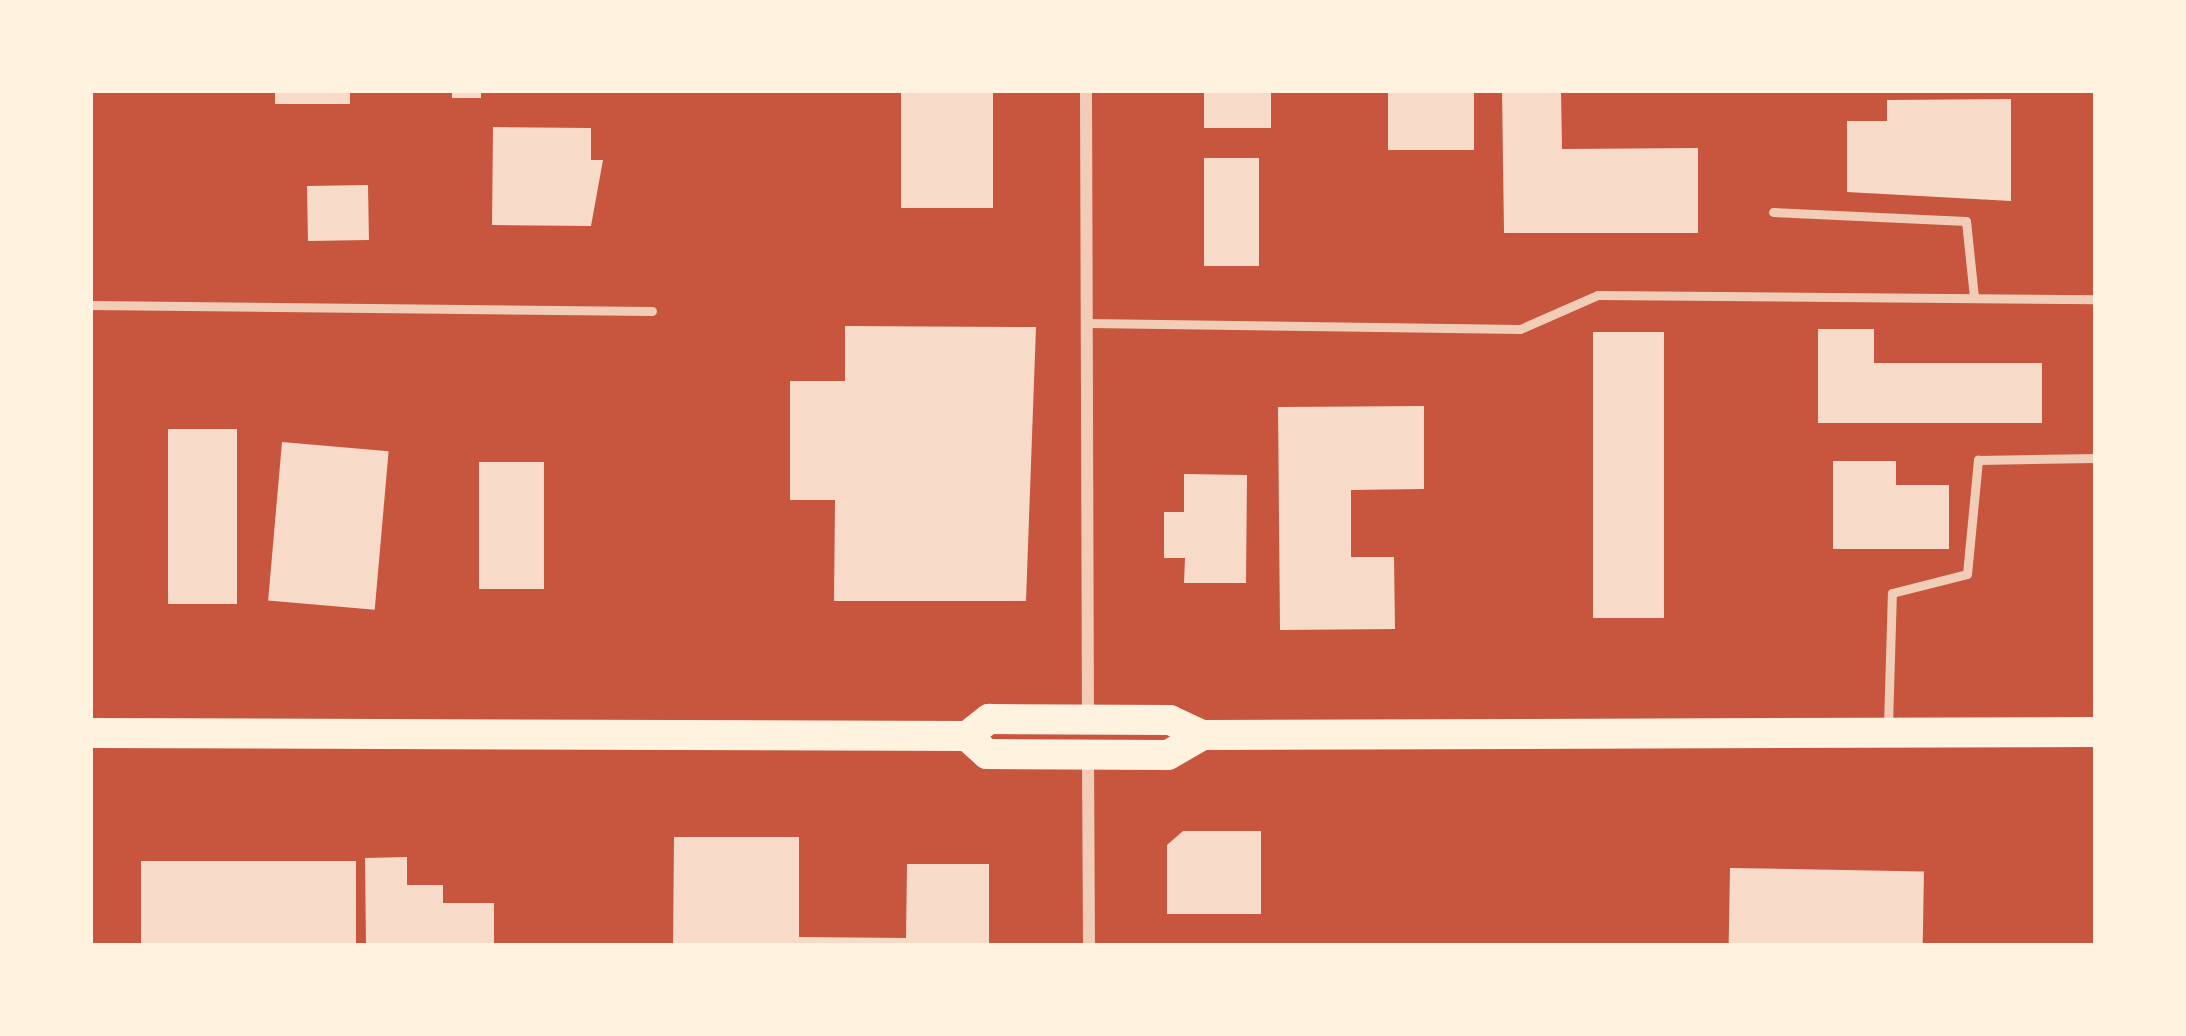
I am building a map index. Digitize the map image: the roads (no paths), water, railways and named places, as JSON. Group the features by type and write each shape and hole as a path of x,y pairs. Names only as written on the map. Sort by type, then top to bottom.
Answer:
{"main road":[{"path":"90,733 967,736 988,719 1170,720 1202,735 2096,732"},
{"path":"967,736 987,754 1168,755 1202,735"}],"street":[{"path":"1086,90 1088,720"},
{"path":"1088,755 1089,946"}],"lane":[{"path":"1773,212 1966,221 1974,297"},
{"path":"1087,323 1520,329 1598,295 2096,299"},
{"path":"90,305 652,311"},
{"path":"1888,733 1892,592 1967,574 1978,460 2096,458"}]}
